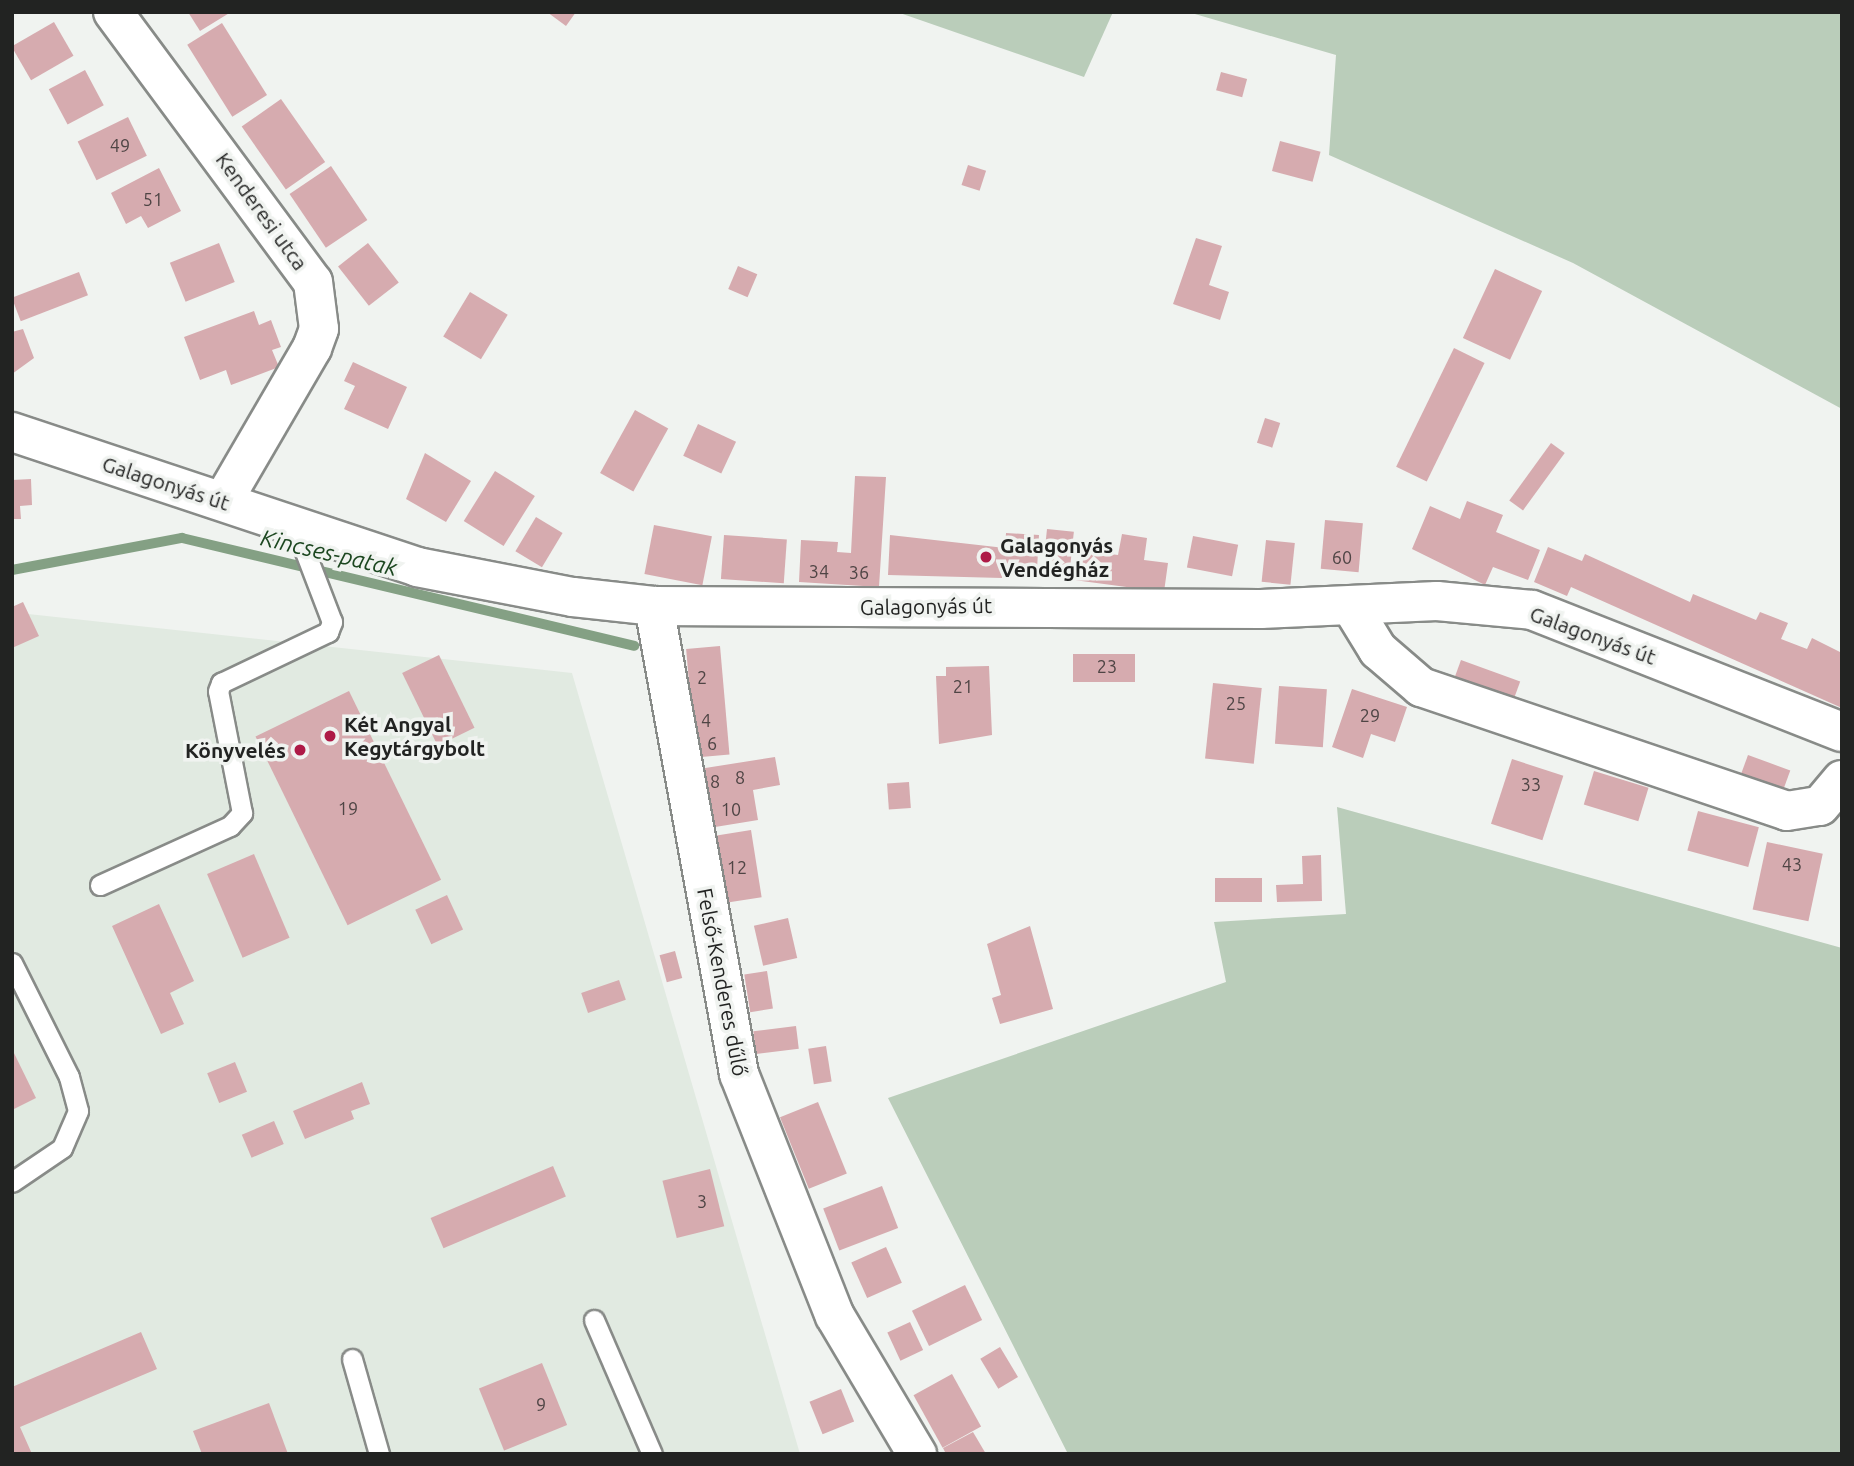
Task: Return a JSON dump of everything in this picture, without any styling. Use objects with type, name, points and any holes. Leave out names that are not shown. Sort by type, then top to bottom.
[{"type":"street","name":"Kenderesi utca","points":[[113,12],[313,282],[318,329],[312,348],[223,501]]},
{"type":"street","name":"Galagonyás út","points":[[12,432],[223,501],[301,542],[417,567],[654,606],[1351,606],[1437,601],[1532,610],[1842,732]]},
{"type":"street","name":"Felső-Kenderes dűlő","points":[[654,606],[738,1074],[835,1316],[916,1452]]},
{"type":"street","points":[[1351,606],[1378,650],[1421,687],[1787,811],[1820,806],[1842,780]]},
{"type":"lane","points":[[100,886],[230,826],[242,813],[218,691],[221,684],[328,632],[332,622],[301,542]]},
{"type":"lane","points":[[12,963],[69,1077],[78,1111],[62,1148],[12,1182]]},
{"type":"lane","points":[[594,1320],[652,1454]]},
{"type":"lane","points":[[352,1359],[379,1454]]},
{"type":"shaded area","points":[[19,613],[572,673],[800,1454],[12,1454],[12,617]]},
{"type":"green space","points":[[897,12],[1113,12],[1084,77]]},
{"type":"green space","points":[[1188,12],[1842,12],[1842,409],[1573,263],[1329,155],[1336,55]]},
{"type":"green space","points":[[1337,807],[1842,948],[1842,1454],[1068,1454],[888,1098],[1226,982],[1214,922],[1346,914]]},
{"type":"building","points":[[188,12],[231,12],[200,31]]},
{"type":"building","points":[[547,12],[576,12],[566,26]]},
{"type":"building","points":[[54,22],[74,56],[31,80],[12,46]]},
{"type":"building","points":[[222,23],[267,95],[232,117],[187,45]]},
{"type":"building","points":[[85,70],[104,105],[68,125],[49,89]]},
{"type":"building","points":[[1221,72],[1247,79],[1242,97],[1216,90]]},
{"type":"building","points":[[281,99],[325,162],[286,190],[242,127]]},
{"type":"building","points":[[128,117],[147,156],[97,180],[78,142]]},
{"type":"building","points":[[1280,141],[1321,152],[1313,182],[1272,171]]},
{"type":"building","points":[[968,165],[986,171],[980,191],[962,185]]},
{"type":"building","points":[[331,166],[367,220],[326,248],[290,194]]},
{"type":"building","points":[[159,168],[181,211],[148,228],[141,216],[126,224],[111,193]]},
{"type":"building","points":[[1196,238],[1222,246],[1209,285],[1229,292],[1220,320],[1173,304]]},
{"type":"building","points":[[219,243],[235,282],[186,302],[170,263]]},
{"type":"building","points":[[368,243],[399,282],[369,306],[338,266]]},
{"type":"building","points":[[738,266],[757,274],[748,297],[728,289]]},
{"type":"building","points":[[1495,269],[1542,291],[1510,360],[1463,338]]},
{"type":"building","points":[[79,272],[88,295],[21,321],[12,298]]},
{"type":"building","points":[[470,292],[508,315],[481,359],[443,337]]},
{"type":"building","points":[[254,311],[259,325],[271,320],[281,347],[272,350],[279,367],[231,385],[226,370],[200,380],[184,337]]},
{"type":"building","points":[[23,329],[34,358],[12,374],[12,332]]},
{"type":"building","points":[[1454,348],[1485,363],[1427,482],[1396,467]]},
{"type":"building","points":[[353,362],[407,387],[388,429],[344,409],[355,386],[344,381]]},
{"type":"building","points":[[635,410],[668,428],[633,491],[600,473]]},
{"type":"building","points":[[1265,418],[1280,423],[1272,448],[1257,443]]},
{"type":"building","points":[[698,424],[736,442],[721,473],[683,456]]},
{"type":"building","points":[[1551,443],[1565,453],[1523,510],[1509,500]]},
{"type":"building","points":[[425,453],[471,481],[446,522],[406,499]]},
{"type":"building","points":[[495,471],[535,496],[504,546],[464,521]]},
{"type":"building","points":[[855,476],[886,477],[879,587],[799,582],[801,540],[838,542],[837,552],[851,553]]},
{"type":"building","points":[[31,479],[32,505],[20,506],[21,519],[12,519],[12,480]]},
{"type":"building","points":[[1467,501],[1503,515],[1496,532],[1540,550],[1528,580],[1493,567],[1485,585],[1412,549],[1430,506],[1460,519]]},
{"type":"building","points":[[536,517],[563,533],[542,567],[515,551]]},
{"type":"building","points":[[1325,520],[1363,523],[1359,572],[1321,569]]},
{"type":"building","points":[[654,525],[712,536],[702,585],[644,574]]},
{"type":"building","points":[[1047,529],[1074,532],[1069,580],[1042,577]]},
{"type":"building","points":[[1006,533],[1039,535],[1037,569],[1004,566],[1002,578],[888,575],[890,535],[1005,548]]},
{"type":"building","points":[[1122,534],[1147,538],[1144,560],[1168,563],[1164,592],[1074,580],[1079,550],[1118,555]]},
{"type":"building","points":[[724,535],[787,539],[784,583],[721,579]]},
{"type":"building","points":[[1193,536],[1238,545],[1232,576],[1187,567]]},
{"type":"building","points":[[1266,540],[1295,543],[1290,585],[1262,582]]},
{"type":"building","points":[[1548,547],[1582,561],[1585,554],[1690,602],[1693,594],[1756,620],[1760,612],[1788,623],[1781,639],[1807,649],[1812,638],[1842,653],[1842,708],[1571,587],[1567,596],[1534,582]]},
{"type":"building","points":[[23,602],[39,636],[12,648],[12,607]]},
{"type":"building","points":[[720,646],[729,755],[696,758],[686,649]]},
{"type":"building","points":[[1073,654],[1135,654],[1135,682],[1073,682]]},
{"type":"building","points":[[439,655],[475,728],[438,746],[402,673]]},
{"type":"building","points":[[1461,660],[1520,682],[1509,712],[1450,690]]},
{"type":"building","points":[[989,666],[992,735],[939,744],[936,676],[946,676],[946,667]]},
{"type":"building","points":[[1213,683],[1262,688],[1254,764],[1205,759]]},
{"type":"building","points":[[1279,686],[1327,689],[1323,747],[1275,744]]},
{"type":"building","points":[[1352,689],[1407,707],[1395,742],[1371,734],[1363,758],[1332,747]]},
{"type":"building","points":[[349,691],[441,880],[348,925],[256,737]]},
{"type":"building","points":[[1748,755],[1790,770],[1779,800],[1737,785]]},
{"type":"building","points":[[775,757],[780,785],[753,790],[758,820],[709,828],[699,769]]},
{"type":"building","points":[[1512,759],[1563,776],[1542,840],[1491,824]]},
{"type":"building","points":[[1594,771],[1649,788],[1638,821],[1584,804]]},
{"type":"building","points":[[909,782],[911,808],[889,809],[887,784]]},
{"type":"building","points":[[1698,811],[1759,827],[1748,867],[1687,851]]},
{"type":"building","points":[[751,830],[762,897],[721,904],[711,836]]},
{"type":"building","points":[[1767,842],[1823,854],[1808,921],[1753,909]]},
{"type":"building","points":[[254,854],[290,938],[243,958],[207,874]]},
{"type":"building","points":[[1321,855],[1322,901],[1277,902],[1276,885],[1303,884],[1302,856]]},
{"type":"building","points":[[1215,878],[1262,878],[1262,902],[1215,902]]},
{"type":"building","points":[[447,895],[463,929],[431,944],[415,910]]},
{"type":"building","points":[[159,904],[194,981],[170,993],[184,1024],[161,1034],[112,926]]},
{"type":"building","points":[[788,918],[797,958],[763,966],[754,926]]},
{"type":"building","points":[[1030,926],[1053,1009],[1000,1024],[992,998],[1001,995],[987,944]]},
{"type":"building","points":[[675,951],[682,978],[667,982],[660,955]]},
{"type":"building","points":[[767,971],[773,1009],[750,1012],[744,975]]},
{"type":"building","points":[[619,980],[626,1000],[588,1013],[581,993]]},
{"type":"building","points":[[796,1026],[799,1049],[756,1054],[753,1031]]},
{"type":"building","points":[[826,1046],[832,1082],[814,1084],[808,1049]]},
{"type":"building","points":[[12,1049],[36,1098],[12,1110]]},
{"type":"building","points":[[235,1062],[247,1092],[219,1103],[207,1073]]},
{"type":"building","points":[[362,1082],[370,1104],[351,1111],[354,1119],[305,1139],[293,1111]]},
{"type":"building","points":[[818,1102],[847,1173],[809,1189],[780,1117]]},
{"type":"building","points":[[274,1121],[284,1144],[252,1158],[242,1135]]},
{"type":"building","points":[[553,1166],[566,1196],[443,1248],[431,1218]]},
{"type":"building","points":[[710,1169],[724,1226],[677,1238],[662,1181]]},
{"type":"building","points":[[882,1186],[898,1228],[839,1251],[823,1209]]},
{"type":"building","points":[[886,1247],[902,1283],[867,1298],[851,1262]]},
{"type":"building","points":[[965,1285],[982,1320],[929,1346],[912,1311]]},
{"type":"building","points":[[910,1322],[923,1350],[900,1361],[887,1333]]},
{"type":"building","points":[[141,1332],[157,1369],[20,1427],[32,1454],[12,1454],[12,1387]]},
{"type":"building","points":[[1000,1347],[1018,1377],[998,1389],[980,1359]]},
{"type":"building","points":[[542,1363],[567,1425],[504,1451],[479,1388]]},
{"type":"building","points":[[952,1374],[981,1426],[943,1448],[914,1395]]},
{"type":"building","points":[[841,1389],[854,1421],[823,1434],[809,1402]]},
{"type":"building","points":[[269,1403],[288,1454],[202,1454],[193,1431]]},
{"type":"building","points":[[973,1432],[986,1454],[946,1454],[943,1448]]},
{"type":"waterway","name":"Kincses-patak","points":[[12,570],[182,538],[634,646]]},
{"type":"place","name":"Galagonyás Vendégház","points":[[986,557]]},
{"type":"place","name":"Két Angyal Kegytárgybolt","points":[[330,736]]},
{"type":"place","name":"Könyvelés","points":[[300,750]]}]
